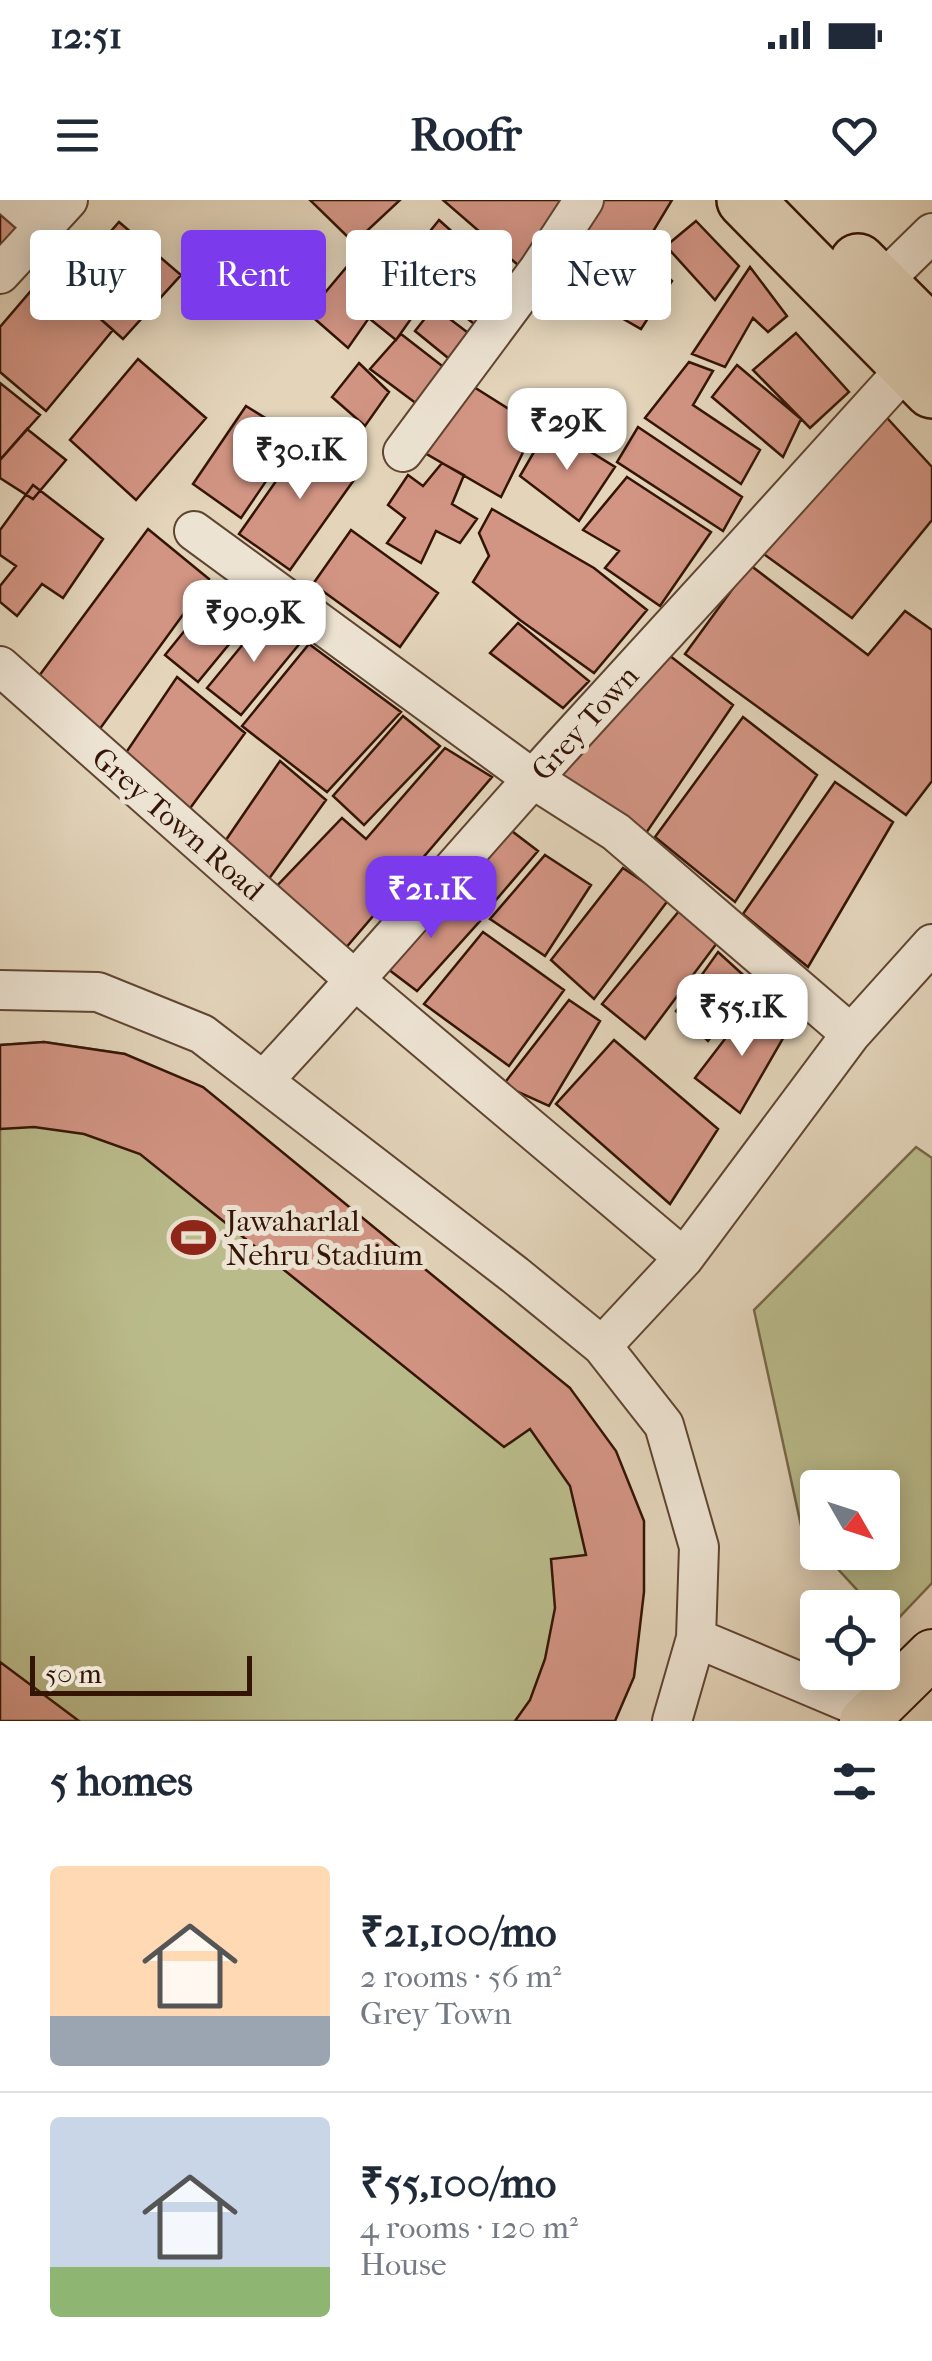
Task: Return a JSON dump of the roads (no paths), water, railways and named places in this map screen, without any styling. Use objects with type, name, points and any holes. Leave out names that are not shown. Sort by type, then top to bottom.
[{"type":"highway","points":[[744,200],[924,364]]},
{"type":"highway","points":[[796,200],[880,284],[924,364]]},
{"type":"main road","points":[[869,1717],[932,1654]]},
{"type":"street","points":[[0,274],[57,214],[14,200]]},
{"type":"street","points":[[403,452],[528,284],[584,200]]},
{"type":"street","points":[[880,284],[932,233]]},
{"type":"street","name":"Grey Town","points":[[264,1081],[534,779],[924,364]]},
{"type":"street","points":[[194,531],[534,779],[616,832],[851,1034]]},
{"type":"street","name":"Grey Town Road","points":[[0,666],[356,981],[684,1258]]},
{"type":"street","points":[[602,1346],[684,1258],[851,1034],[932,944]]},
{"type":"street","points":[[0,990],[98,992],[202,1034],[516,1275],[602,1346],[664,1425],[699,1548],[696,1638],[672,1721]]},
{"type":"street","points":[[696,1638],[869,1717]]},
{"type":"place","name":"Jawaharlal Nehru Stadium","points":[[193,1238]]}]
